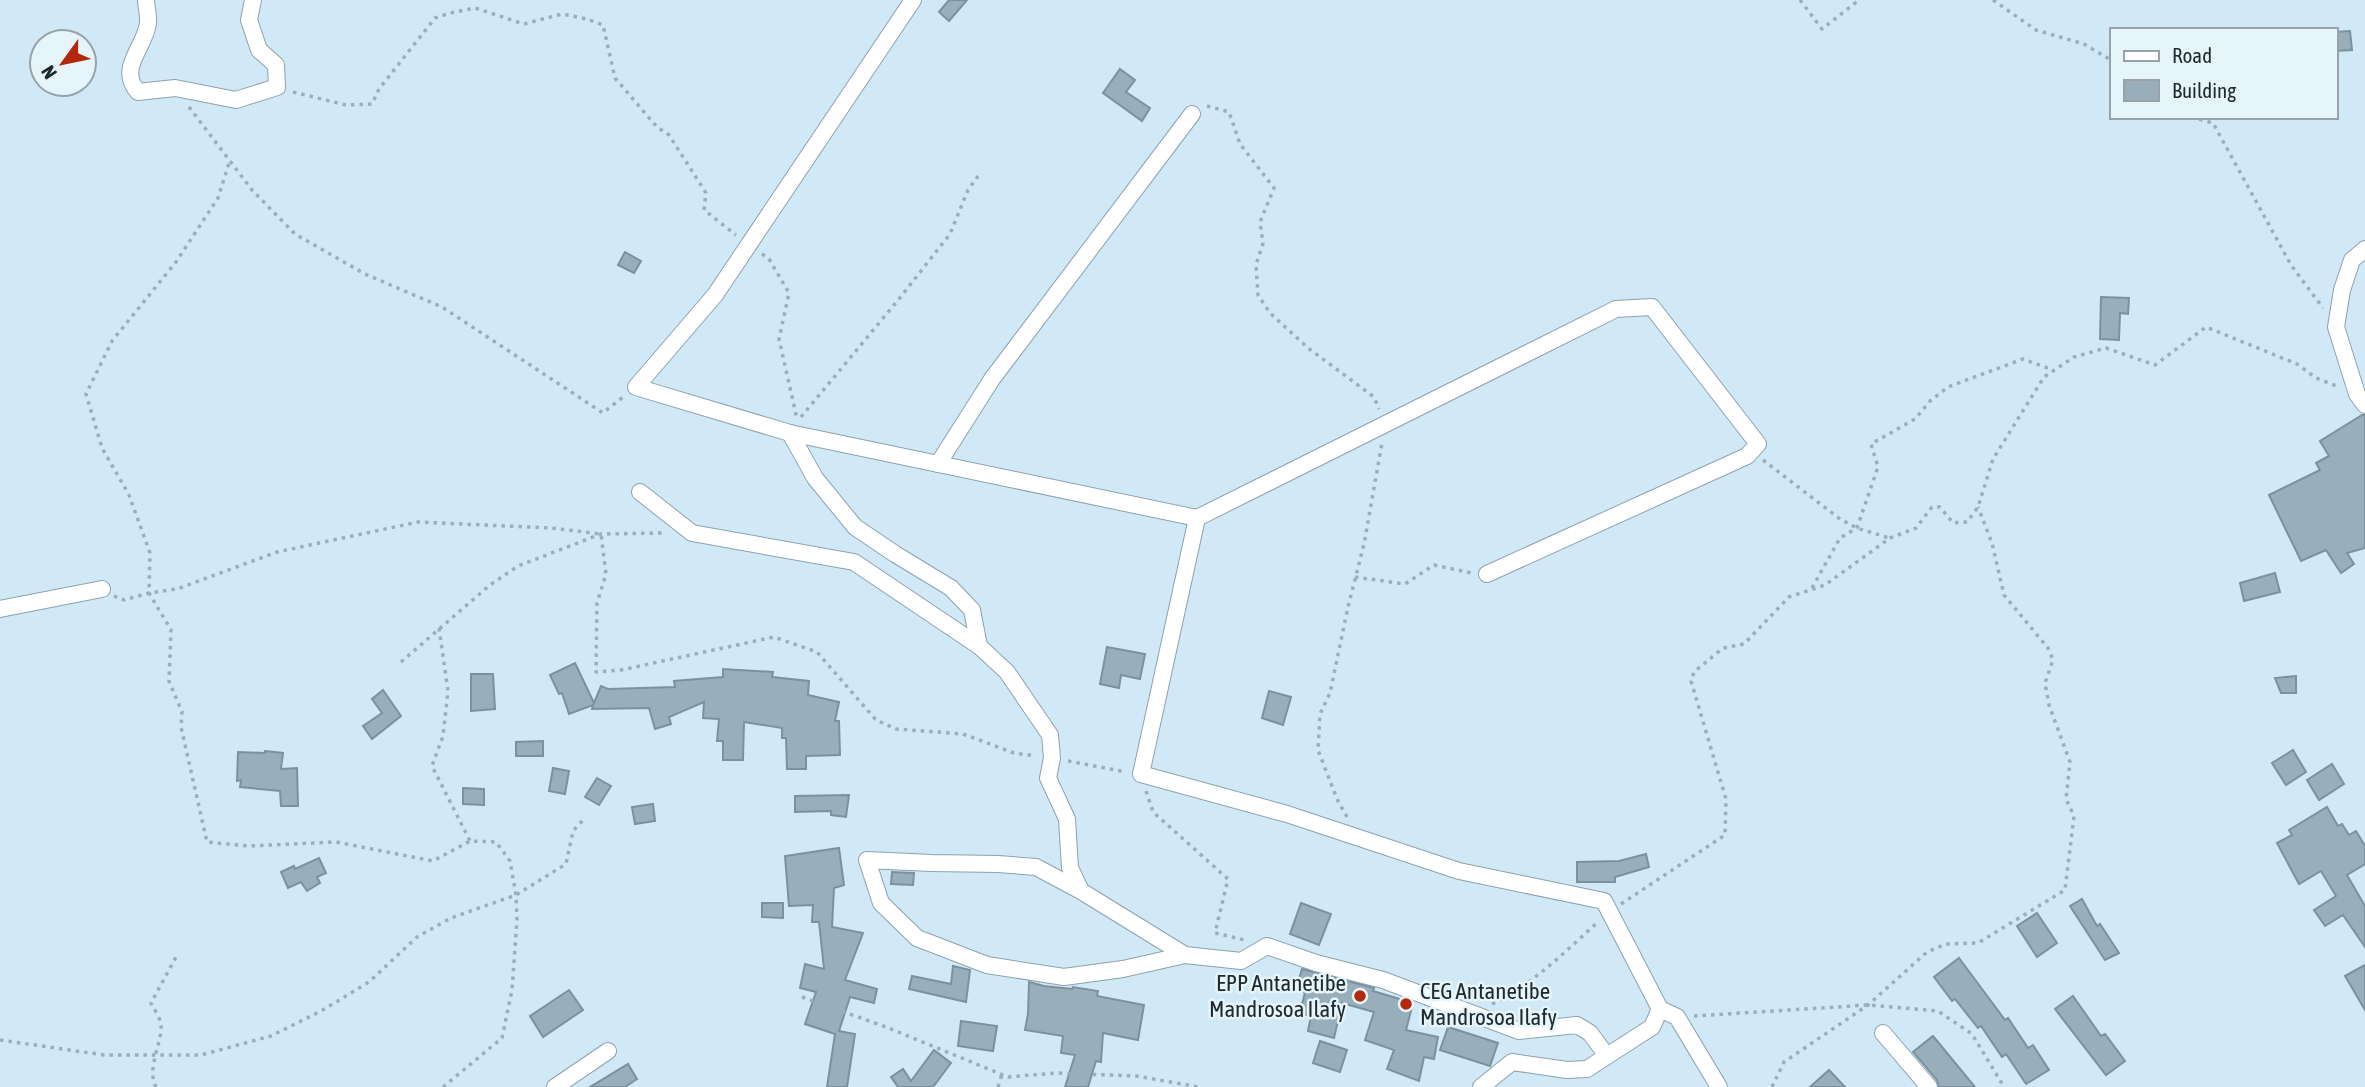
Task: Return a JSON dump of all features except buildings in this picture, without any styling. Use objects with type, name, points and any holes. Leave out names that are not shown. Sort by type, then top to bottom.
[{"type":"street","points":[[146,0],[148,23],[129,69],[132,85],[138,92],[174,88],[236,100],[277,87],[276,65],[259,50],[249,20],[253,0]]},
{"type":"street","points":[[913,0],[715,295],[636,387],[790,433],[1197,518],[1616,309],[1652,307],[1758,444],[1747,456],[1487,574]]},
{"type":"street","points":[[938,464],[992,379],[1192,114]]},
{"type":"street","points":[[2361,400],[2336,327],[2342,290],[2352,260],[2365,249]]},
{"type":"street","points":[[790,433],[815,478],[855,527],[951,588],[972,610],[979,646]]},
{"type":"street","points":[[640,492],[692,533],[854,562],[979,646],[1007,672],[1050,735],[1052,758],[1048,778],[1068,819],[1070,868],[1081,891]]},
{"type":"street","points":[[1197,518],[1141,775],[1287,814],[1459,871],[1604,901],[1661,1009],[1677,1017],[1719,1087]]},
{"type":"street","points":[[0,609],[102,589]]},
{"type":"street","points":[[1185,956],[1081,891],[1036,867],[867,860],[881,903],[917,938],[987,965],[1065,977],[1123,969],[1185,956],[1241,961],[1267,946],[1316,963],[1383,980],[1518,1031],[1577,1025],[1590,1033],[1607,1056]]},
{"type":"street","points":[[1481,1087],[1512,1062],[1567,1070],[1587,1069],[1652,1027],[1661,1009]]},
{"type":"street","points":[[1884,1033],[1929,1087]]},
{"type":"street","points":[[555,1087],[608,1051]]},
{"type":"path","points":[[1800,0],[1822,29],[1859,0]]},
{"type":"path","points":[[1993,0],[2036,30],[2084,44],[2110,59]]},
{"type":"path","points":[[277,87],[310,98],[346,105],[372,104],[379,89],[435,18],[475,8],[524,24],[562,14],[603,25],[615,78],[657,127],[669,135],[706,193],[704,210],[769,259],[789,293],[779,339],[797,422],[950,234],[968,190],[978,176]]},
{"type":"path","points":[[174,88],[252,190],[295,234],[365,274],[442,307],[603,413],[636,387]]},
{"type":"path","points":[[2200,119],[2213,122],[2291,265],[2336,327]]},
{"type":"path","points":[[230,160],[218,198],[176,262],[112,341],[86,394],[102,448],[129,495],[150,553],[149,593],[171,630],[169,681],[182,712],[181,727],[207,842],[248,846],[336,842],[433,861],[470,841],[496,842],[510,861],[517,920],[512,990],[502,1038],[443,1087]]},
{"type":"path","points":[[1472,1013],[1508,996],[1560,957],[1611,910],[1726,835],[1726,799],[1691,681],[1694,672],[1723,648],[1745,644],[1789,597],[1825,585],[1890,538],[1916,528],[1932,507],[1940,507],[1953,523],[1967,522],[1978,507],[1993,460],[2043,377],[2053,370],[2074,356],[2106,348],[2155,365],[2206,327],[2297,364],[2316,378],[2361,400]]},
{"type":"path","points":[[1811,589],[1840,538],[1857,528],[1878,467],[1871,444],[1915,418],[1930,401],[1948,387],[2023,359],[2053,370]]},
{"type":"path","points":[[1747,456],[1762,459],[1840,519],[1857,528],[1890,538]]},
{"type":"path","points":[[1772,1087],[1784,1062],[1868,1005],[1927,952],[1946,944],[1978,943],[2065,890],[2074,816],[2066,799],[2070,762],[2049,705],[2045,682],[2053,660],[2048,648],[2004,595],[1992,543],[1978,507]]},
{"type":"path","points":[[102,589],[124,600],[177,589],[277,552],[418,522],[551,528],[601,534],[692,533]]},
{"type":"path","points":[[401,662],[489,585],[518,566],[601,534]]},
{"type":"path","points":[[601,534],[606,574],[597,603],[596,672],[621,670],[774,637],[817,652],[876,720],[896,729],[963,734],[1014,753],[1141,775],[1153,812],[1228,879],[1215,933],[1267,946]]},
{"type":"path","points":[[1355,577],[1405,584],[1433,565],[1479,575],[1487,574]]},
{"type":"path","points":[[439,628],[448,691],[443,736],[432,766],[470,841]]},
{"type":"path","points":[[0,1040],[104,1055],[201,1055],[271,1036],[321,1011],[369,982],[417,937],[451,918],[516,895],[566,864],[573,831],[585,818]]},
{"type":"path","points":[[156,1087],[153,1082],[155,1055],[161,1025],[151,1003],[176,957]]},
{"type":"path","points":[[802,997],[886,1027],[1008,1077],[1056,1073],[1136,1076],[1199,1087]]},
{"type":"path","points":[[1677,1017],[1868,1005],[1938,1011],[1972,1034],[2004,1087]]},
{"type":"path","points":[[998,1087],[1002,1074]]},
{"type":"place","name":"EPP Antanetibe Mandrosoa Ilafy","points":[[1360,996]]},
{"type":"place","name":"CEG Antanetibe Mandrosoa Ilafy","points":[[1406,1004]]}]
